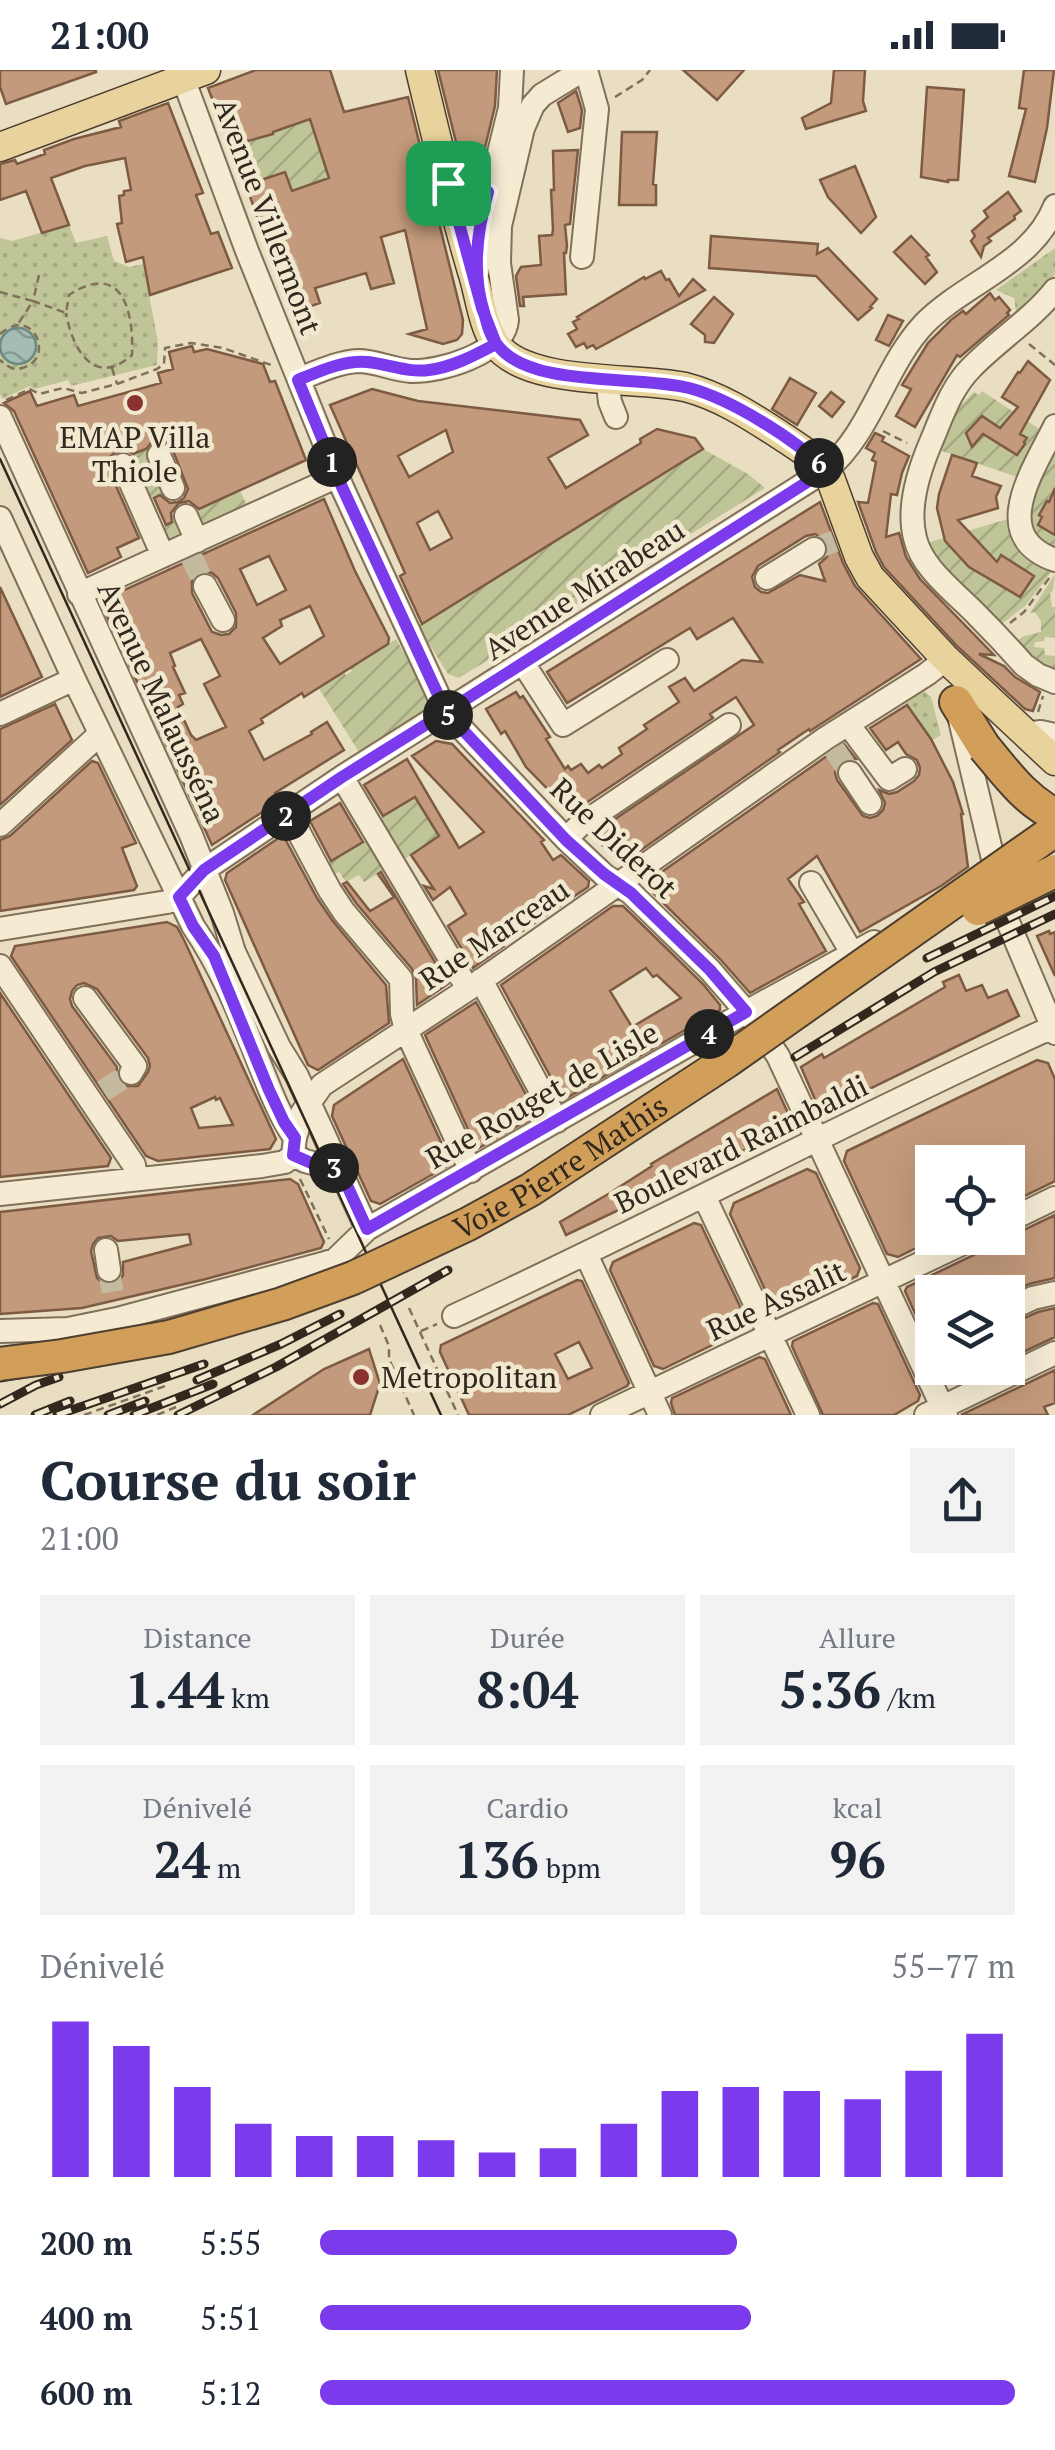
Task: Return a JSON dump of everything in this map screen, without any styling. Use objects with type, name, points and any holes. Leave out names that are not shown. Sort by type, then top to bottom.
[{"type":"highway","points":[[958,692],[984,746],[1035,804],[1055,814]]},
{"type":"highway","name":"Voie Pierre Mathis","points":[[0,1364],[169,1337],[282,1304],[354,1278],[468,1224],[530,1190],[727,1062],[1055,830]]},
{"type":"highway","name":"Voie Pierre Mathis","points":[[0,1384],[169,1356],[290,1321],[357,1298],[477,1240],[539,1206],[738,1078],[1055,852]]},
{"type":"highway","points":[[978,909],[1055,871]]},
{"type":"main road","points":[[420,70],[476,285],[496,344],[514,360],[536,371],[661,382],[712,395],[809,455],[826,470],[834,542],[870,577],[958,692],[1024,734],[1055,762]]},
{"type":"main road","points":[[0,147],[190,73]]},
{"type":"street","points":[[476,285],[481,226],[510,108],[512,70]]},
{"type":"street","points":[[298,380],[346,362],[429,370],[448,366],[496,344],[507,320],[499,262],[500,226],[523,128],[542,94],[583,70],[597,109],[582,257]]},
{"type":"street","name":"Avenue Villermont","points":[[190,73],[269,280],[298,380],[446,712]]},
{"type":"street","points":[[448,183],[469,194],[488,192]]},
{"type":"street","name":"Avenue Mirabeau","points":[[179,897],[204,870],[342,777],[826,470],[864,422],[914,335],[970,287],[1022,252],[1053,217]]},
{"type":"street","points":[[1055,290],[960,382],[927,452],[912,510],[915,540],[932,569],[1024,665],[1055,682]]},
{"type":"street","points":[[607,378],[616,418]]},
{"type":"street","name":"Avenue Malausséna","points":[[0,418],[191,835],[234,952],[278,1047],[298,1076],[367,1229]]},
{"type":"street","points":[[1054,566],[1027,544],[1021,530],[1020,501],[1055,426]]},
{"type":"street","points":[[159,455],[174,488]]},
{"type":"street","points":[[122,465],[163,556]]},
{"type":"street","points":[[79,594],[163,556],[191,548],[338,476]]},
{"type":"street","points":[[186,516],[191,548]]},
{"type":"street","points":[[0,518],[9,563],[74,680],[193,926],[214,956],[284,1122],[291,1151],[316,1165],[340,1170]]},
{"type":"street","points":[[767,578],[834,542]]},
{"type":"street","points":[[205,586],[223,620]]},
{"type":"street","points":[[523,663],[562,725],[667,660]]},
{"type":"street","points":[[0,714],[74,680]]},
{"type":"street","points":[[958,692],[1008,922],[1054,1029]]},
{"type":"street","name":"Rue Marceau","points":[[291,1151],[302,1113],[325,1082],[830,744],[848,724],[958,692]]},
{"type":"street","name":"Rue Diderot","points":[[446,712],[566,840],[631,893],[710,970],[746,1012],[778,1056],[884,1282],[915,1329]]},
{"type":"street","points":[[848,724],[888,779],[905,769]]},
{"type":"street","points":[[566,840],[579,826],[729,725]]},
{"type":"street","points":[[0,825],[100,734]]},
{"type":"street","points":[[1024,734],[1055,735]]},
{"type":"street","points":[[850,773],[870,803]]},
{"type":"street","points":[[342,777],[557,1120]]},
{"type":"street","points":[[289,814],[344,912],[400,979],[406,1030],[471,1171]]},
{"type":"street","points":[[998,879],[1042,835],[1055,814]]},
{"type":"street","points":[[998,879],[1055,840]]},
{"type":"street","name":"Rue Rouget de Lisle","points":[[335,1260],[367,1229],[852,953],[998,879]]},
{"type":"street","points":[[811,883],[852,953]]},
{"type":"street","points":[[0,929],[179,897]]},
{"type":"street","points":[[0,966],[96,1095],[134,1166],[136,1179]]},
{"type":"street","points":[[84,998],[135,1066],[130,1073]]},
{"type":"street","name":"Boulevard Raimbaldi","points":[[454,1316],[1054,1029]]},
{"type":"street","points":[[0,1194],[262,1166],[291,1151]]},
{"type":"street","points":[[704,1196],[808,1415]]},
{"type":"street","points":[[1025,1213],[1055,1198]]},
{"type":"street","points":[[586,1254],[660,1415]]},
{"type":"street","name":"Rue Assalit","points":[[602,1415],[939,1255]]},
{"type":"street","points":[[0,1332],[68,1329],[115,1310],[335,1260]]},
{"type":"street","points":[[1025,1302],[1055,1292]]},
{"type":"street","points":[[938,1412],[1055,1354]]},
{"type":"street","name":"Rue Diderot","points":[[932,1385],[938,1412]]},
{"type":"path","points":[[597,109],[642,80],[650,70]]},
{"type":"path","points":[[17,325],[33,301],[39,275]]},
{"type":"path","points":[[98,282],[118,289],[128,314],[132,355],[112,366],[94,366],[81,357],[66,313],[69,295],[84,286],[98,282]]},
{"type":"path","points":[[0,292],[66,313]]},
{"type":"path","points":[[0,334],[10,326],[24,326],[39,341],[38,356],[21,369],[0,360]]},
{"type":"path","points":[[1014,331],[1055,365]]},
{"type":"path","points":[[0,402],[30,389],[39,394],[63,388],[82,393],[117,384],[164,364],[165,348],[191,343],[223,348],[271,365],[290,357]]},
{"type":"path","points":[[112,366],[117,384]]},
{"type":"path","points":[[864,422],[927,452]]},
{"type":"path","points":[[1006,626],[1024,612],[1054,566]]},
{"type":"path","points":[[291,1151],[290,1175],[299,1178],[330,1240],[329,1250],[335,1260]]},
{"type":"path","points":[[409,1308],[458,1415]]},
{"type":"path","points":[[380,1325],[389,1346],[389,1359],[414,1415]]},
{"type":"path","points":[[84,1415],[168,1385]]},
{"type":"path","points":[[157,1415],[176,1407]]},
{"type":"green space","points":[[307,110],[329,178],[292,191],[285,172],[246,185],[230,146],[297,123]]},
{"type":"green space","points":[[69,225],[76,243],[107,236],[114,261],[129,267],[143,264],[158,342],[157,365],[71,386],[68,380],[35,389],[30,386],[2,399],[0,238],[12,241]]},
{"type":"green space","points":[[1055,248],[1055,274],[1040,296],[1017,318],[1014,298],[996,290]]},
{"type":"green space","points":[[982,391],[1041,430],[1017,477],[936,449],[956,410],[974,392],[979,395]],"holes":[[[982,416],[1000,428],[1004,424],[1026,438],[1016,454],[983,434],[966,433]]]},
{"type":"green space","points":[[1055,444],[1055,506],[1046,502],[1038,525],[1055,535],[1055,551],[1031,536],[1027,509]]},
{"type":"green space","points":[[148,448],[169,493],[153,500],[150,495],[141,499],[113,463]]},
{"type":"green space","points":[[703,449],[765,488],[459,678],[448,674],[418,626]]},
{"type":"green space","points":[[240,491],[248,507],[160,549],[152,531]]},
{"type":"green space","points":[[1008,519],[1012,538],[1021,552],[1052,571],[1025,606],[999,626],[923,544]]},
{"type":"green space","points":[[1055,574],[1050,593],[1055,607],[1055,638],[1045,637],[1044,641],[1035,642],[1034,647],[1044,648],[1045,655],[1055,656],[1055,672],[1034,662],[1015,642],[1041,632],[1041,621],[1035,612],[1030,613]]},
{"type":"green space","points":[[396,639],[430,698],[427,711],[359,752],[318,687],[343,672],[346,675],[352,671],[350,668]]},
{"type":"green space","points":[[923,691],[931,697],[941,735],[931,741],[906,703]]},
{"type":"green space","points":[[415,797],[439,836],[397,864],[373,822]]},
{"type":"green space","points":[[373,836],[390,867],[364,882],[359,875],[346,882],[339,872],[329,877],[323,865]]},
{"type":"water","points":[[18,328],[30,334],[36,346],[30,358],[18,364],[6,358],[0,346],[6,334]]},
{"type":"building","points":[[0,70],[96,70],[96,72],[6,104]]},
{"type":"building","points":[[256,70],[330,70],[344,112],[408,97],[463,320],[462,334],[457,340],[443,344],[409,334],[427,329],[405,230],[381,237],[394,283],[371,289],[366,273],[315,288],[320,303],[291,313],[246,185],[285,172],[292,191],[329,178],[310,119],[230,146],[208,88]]},
{"type":"building","points":[[438,70],[497,70],[495,106],[479,172],[474,175],[462,166]]},
{"type":"building","points":[[683,70],[744,70],[717,100]]},
{"type":"building","points":[[834,70],[865,70],[866,111],[806,129],[802,118],[831,103]]},
{"type":"building","points":[[1024,70],[1054,70],[1035,182],[1009,176],[1026,109],[1019,108]]},
{"type":"building","points":[[927,87],[964,90],[958,180],[921,177]]},
{"type":"building","points":[[576,91],[582,110],[580,128],[568,132],[558,103]]},
{"type":"building","points":[[168,103],[203,193],[196,195],[211,234],[218,232],[232,268],[150,295],[143,257],[126,262],[117,224],[122,223],[119,196],[131,190],[125,158],[51,178],[69,225],[42,233],[26,191],[0,200],[0,164],[15,160],[17,164],[74,139],[121,127],[119,121]]},
{"type":"building","points":[[622,132],[657,132],[653,184],[656,205],[619,205]]},
{"type":"building","points":[[578,150],[570,224],[565,225],[566,294],[523,297],[524,306],[520,306],[516,276],[521,267],[541,265],[539,236],[552,235],[553,151]]},
{"type":"building","points":[[855,166],[876,217],[861,233],[828,197],[820,180]]},
{"type":"building","points":[[1008,192],[1021,211],[988,238],[991,241],[984,246],[981,257],[971,241],[975,236],[972,231],[988,217],[984,211]]},
{"type":"building","points":[[711,236],[818,244],[817,254],[828,248],[877,299],[858,320],[816,276],[709,268]]},
{"type":"building","points":[[911,236],[929,255],[926,257],[937,272],[925,284],[894,252]]},
{"type":"building","points":[[661,271],[679,296],[693,279],[705,290],[596,349],[593,345],[587,348],[584,343],[576,347],[568,334],[577,329],[573,322],[577,317]]},
{"type":"building","points":[[990,293],[995,300],[999,297],[1010,310],[1009,315],[960,357],[957,355],[915,427],[896,416],[911,389],[902,385],[928,343],[951,320],[963,311],[966,314]]},
{"type":"building","points":[[714,297],[733,314],[714,343],[705,342],[705,335],[691,324]]},
{"type":"building","points":[[888,315],[903,321],[889,346],[876,340]]},
{"type":"building","points":[[192,346],[194,352],[207,349],[263,364],[270,382],[275,381],[306,460],[199,509],[189,501],[179,503],[171,513],[172,522],[166,525],[154,498],[160,495],[170,503],[178,502],[188,489],[172,448],[160,440],[133,454],[126,450],[116,452],[110,457],[109,470],[139,538],[117,548],[121,557],[88,573],[14,411],[4,403],[30,391],[37,406],[74,395],[78,406],[161,383],[158,373],[173,369],[169,352]]},
{"type":"building","points":[[1028,361],[1050,380],[1020,434],[1027,438],[1025,444],[1017,455],[983,434],[972,447],[966,433],[982,416],[1000,428],[1018,407],[1002,397]]},
{"type":"building","points":[[790,378],[816,393],[797,425],[772,409]]},
{"type":"building","points":[[372,389],[418,401],[580,420],[588,435],[548,458],[566,488],[641,443],[640,439],[657,429],[695,438],[703,449],[422,624],[400,576],[405,573],[330,405]],"holes":[[[446,430],[453,452],[409,477],[398,456]],[[438,511],[452,538],[430,550],[417,523]]]},
{"type":"building","points":[[831,392],[844,402],[832,417],[819,406]]},
{"type":"building","points":[[875,433],[909,456],[897,495],[891,494],[886,537],[899,533],[906,557],[920,579],[994,655],[979,654],[1004,666],[1040,692],[1033,711],[1025,709],[958,647],[884,567],[858,502],[868,503],[876,462],[872,460],[875,453],[866,448]]},
{"type":"building","points":[[952,455],[977,463],[972,476],[1001,486],[996,497],[998,508],[958,520],[997,562],[1001,555],[1034,576],[1020,597],[969,567],[945,541],[937,508]]},
{"type":"building","points":[[1055,488],[1055,535],[1038,525],[1042,517],[1039,515]]},
{"type":"building","points":[[324,499],[389,638],[388,644],[304,697],[302,693],[249,731],[264,760],[327,722],[344,750],[275,793],[279,801],[212,845],[100,601]],"holes":[[[269,556],[286,590],[257,605],[240,569]],[[205,571],[218,578],[236,613],[236,627],[229,634],[212,632],[192,593],[192,579]],[[310,606],[324,636],[280,664],[263,638],[282,626],[280,620]],[[201,639],[220,676],[204,684],[226,727],[196,740],[191,735],[178,707],[183,704],[179,695],[185,693],[170,653]]]},
{"type":"building","points":[[820,502],[855,586],[921,659],[778,750],[627,860],[616,858],[596,839],[596,832],[754,725],[736,697],[710,714],[713,718],[571,813],[526,767],[505,731],[501,734],[486,709],[516,692],[520,698],[523,696],[565,769],[581,764],[588,773],[622,754],[619,748],[647,729],[644,725],[679,702],[669,687],[685,678],[694,691],[742,660],[762,662],[733,618],[697,639],[690,628],[567,703],[547,672]],"holes":[[[815,534],[826,540],[827,557],[819,564],[825,581],[800,575],[768,593],[755,587],[752,577],[758,566],[806,536]]]},
{"type":"building","points":[[0,587],[42,677],[0,697]]},
{"type":"building","points":[[55,704],[72,740],[0,805],[0,729]]},
{"type":"building","points":[[907,705],[931,739],[953,782],[963,814],[968,867],[860,932],[817,856],[788,879],[804,902],[799,904],[826,951],[750,993],[646,883],[844,744],[856,759],[843,760],[837,766],[837,780],[863,816],[877,816],[885,803],[879,790],[897,792],[919,775],[917,760],[906,754],[898,742],[886,750],[870,728]]},
{"type":"building","points":[[436,741],[452,744],[544,840],[541,842],[553,860],[561,855],[589,881],[588,887],[473,968],[448,926],[466,914],[450,887],[433,900],[424,886],[434,889],[411,855],[439,836],[415,797],[383,816],[364,785],[407,759],[459,848],[484,832],[412,756]]},
{"type":"building","points":[[92,761],[98,763],[136,843],[122,848],[137,886],[134,890],[0,911],[0,840],[10,836]]},
{"type":"building","points":[[340,803],[363,842],[331,861],[310,821]]},
{"type":"building","points":[[283,835],[332,920],[386,985],[389,1023],[318,1070],[308,1065],[225,880],[227,873]]},
{"type":"building","points":[[381,872],[448,984],[417,1005],[412,969],[343,884],[347,882],[370,911],[394,897],[378,874]]},
{"type":"building","points":[[613,906],[623,906],[703,984],[720,1010],[563,1100],[501,985]],"holes":[[[646,968],[653,977],[657,975],[681,998],[632,1027],[610,991]]]},
{"type":"building","points":[[167,922],[177,927],[276,1139],[270,1149],[158,1161],[146,1156],[11,956],[15,946]],"holes":[[[84,983],[97,989],[148,1058],[148,1072],[138,1086],[124,1086],[119,1081],[117,1067],[72,1006],[72,991]],[[220,1098],[233,1125],[199,1128],[191,1108]]]},
{"type":"building","points":[[1055,932],[1055,976],[1037,936]]},
{"type":"building","points":[[959,975],[966,991],[982,985],[988,998],[1007,990],[1019,1016],[828,1109],[817,1104],[801,1067],[822,1054],[824,1058]]},
{"type":"building","points":[[0,993],[111,1158],[108,1166],[0,1177]]},
{"type":"building","points":[[476,1002],[537,1115],[477,1149],[425,1035]]},
{"type":"building","points":[[403,1059],[451,1164],[380,1204],[371,1201],[332,1116],[334,1105]]},
{"type":"building","points":[[1037,1060],[1048,1063],[1055,1079],[1055,1181],[1025,1196],[1025,1145],[915,1145],[915,1248],[898,1257],[887,1254],[844,1161],[847,1151]]},
{"type":"building","points":[[777,1089],[792,1122],[789,1129],[566,1235],[560,1222]]},
{"type":"building","points":[[807,1169],[816,1173],[860,1268],[857,1276],[783,1311],[773,1307],[730,1214],[734,1203]]},
{"type":"building","points":[[290,1179],[298,1184],[324,1242],[321,1248],[82,1308],[0,1314],[0,1212]],"holes":[[[189,1234],[191,1244],[123,1262],[123,1275],[118,1282],[104,1284],[97,1278],[91,1251],[98,1238],[111,1236],[118,1241]]]},
{"type":"building","points":[[1055,1215],[1055,1278],[1025,1286],[1025,1275],[932,1275],[974,1255],[1025,1255],[1025,1229]]},
{"type":"building","points":[[694,1223],[701,1225],[747,1321],[743,1330],[663,1369],[654,1366],[610,1270],[613,1262]]},
{"type":"building","points":[[582,1281],[629,1383],[568,1415],[469,1415],[440,1352],[441,1345]],"holes":[[[579,1342],[592,1368],[568,1379],[555,1354]]]},
{"type":"building","points":[[915,1283],[915,1313],[905,1291]]},
{"type":"building","points":[[878,1304],[920,1395],[918,1401],[894,1415],[823,1415],[793,1341]]},
{"type":"building","points":[[1055,1308],[1055,1337],[1025,1351],[1025,1318]]},
{"type":"building","points":[[369,1349],[380,1384],[370,1415],[253,1415],[324,1369]]},
{"type":"building","points":[[759,1357],[765,1359],[791,1415],[675,1415],[672,1398]]},
{"type":"building","points":[[1055,1370],[1055,1403],[1044,1407],[1048,1415],[961,1415],[1025,1385]]},
{"type":"tunnel","points":[[278,276],[302,268]]},
{"type":"tunnel","points":[[814,549],[835,541]]},
{"type":"tunnel","points":[[191,556],[205,586]]},
{"type":"tunnel","points":[[834,749],[850,773]]},
{"type":"tunnel","points":[[103,1091],[131,1073]]},
{"type":"tunnel","points":[[109,1270],[114,1301]]},
{"type":"tram line","points":[[0,459],[441,1415]]},
{"type":"railway","points":[[927,958],[1055,896]]},
{"type":"railway","points":[[795,1057],[934,972],[1055,914]]},
{"type":"railway","points":[[178,1415],[276,1367],[448,1270]]},
{"type":"railway","points":[[197,1380],[340,1314]]},
{"type":"railway","points":[[0,1378],[159,1352]]},
{"type":"railway","points":[[57,1415],[204,1364]]},
{"type":"railway","points":[[0,1404],[59,1377]]},
{"type":"railway","points":[[134,1415],[213,1384]]},
{"type":"railway","points":[[35,1415],[70,1401]]},
{"type":"railway","points":[[108,1415],[145,1401]]},
{"type":"place","name":"EMAP Villa Thiole","points":[[135,403]]},
{"type":"place","name":"Metropolitan","points":[[361,1377]]},
{"type":"route","points":[[448,183],[469,194],[488,192],[476,285],[496,344],[514,360],[536,371],[661,382],[712,395],[756,419],[826,470],[446,712],[566,840],[631,893],[710,970],[746,1012],[367,1229],[340,1170],[293,1155],[295,1138],[269,1090],[214,956],[179,897],[204,870],[446,712],[342,487],[298,380],[346,362],[429,370],[448,366],[496,344],[489,330],[482,308],[448,183]]}]
